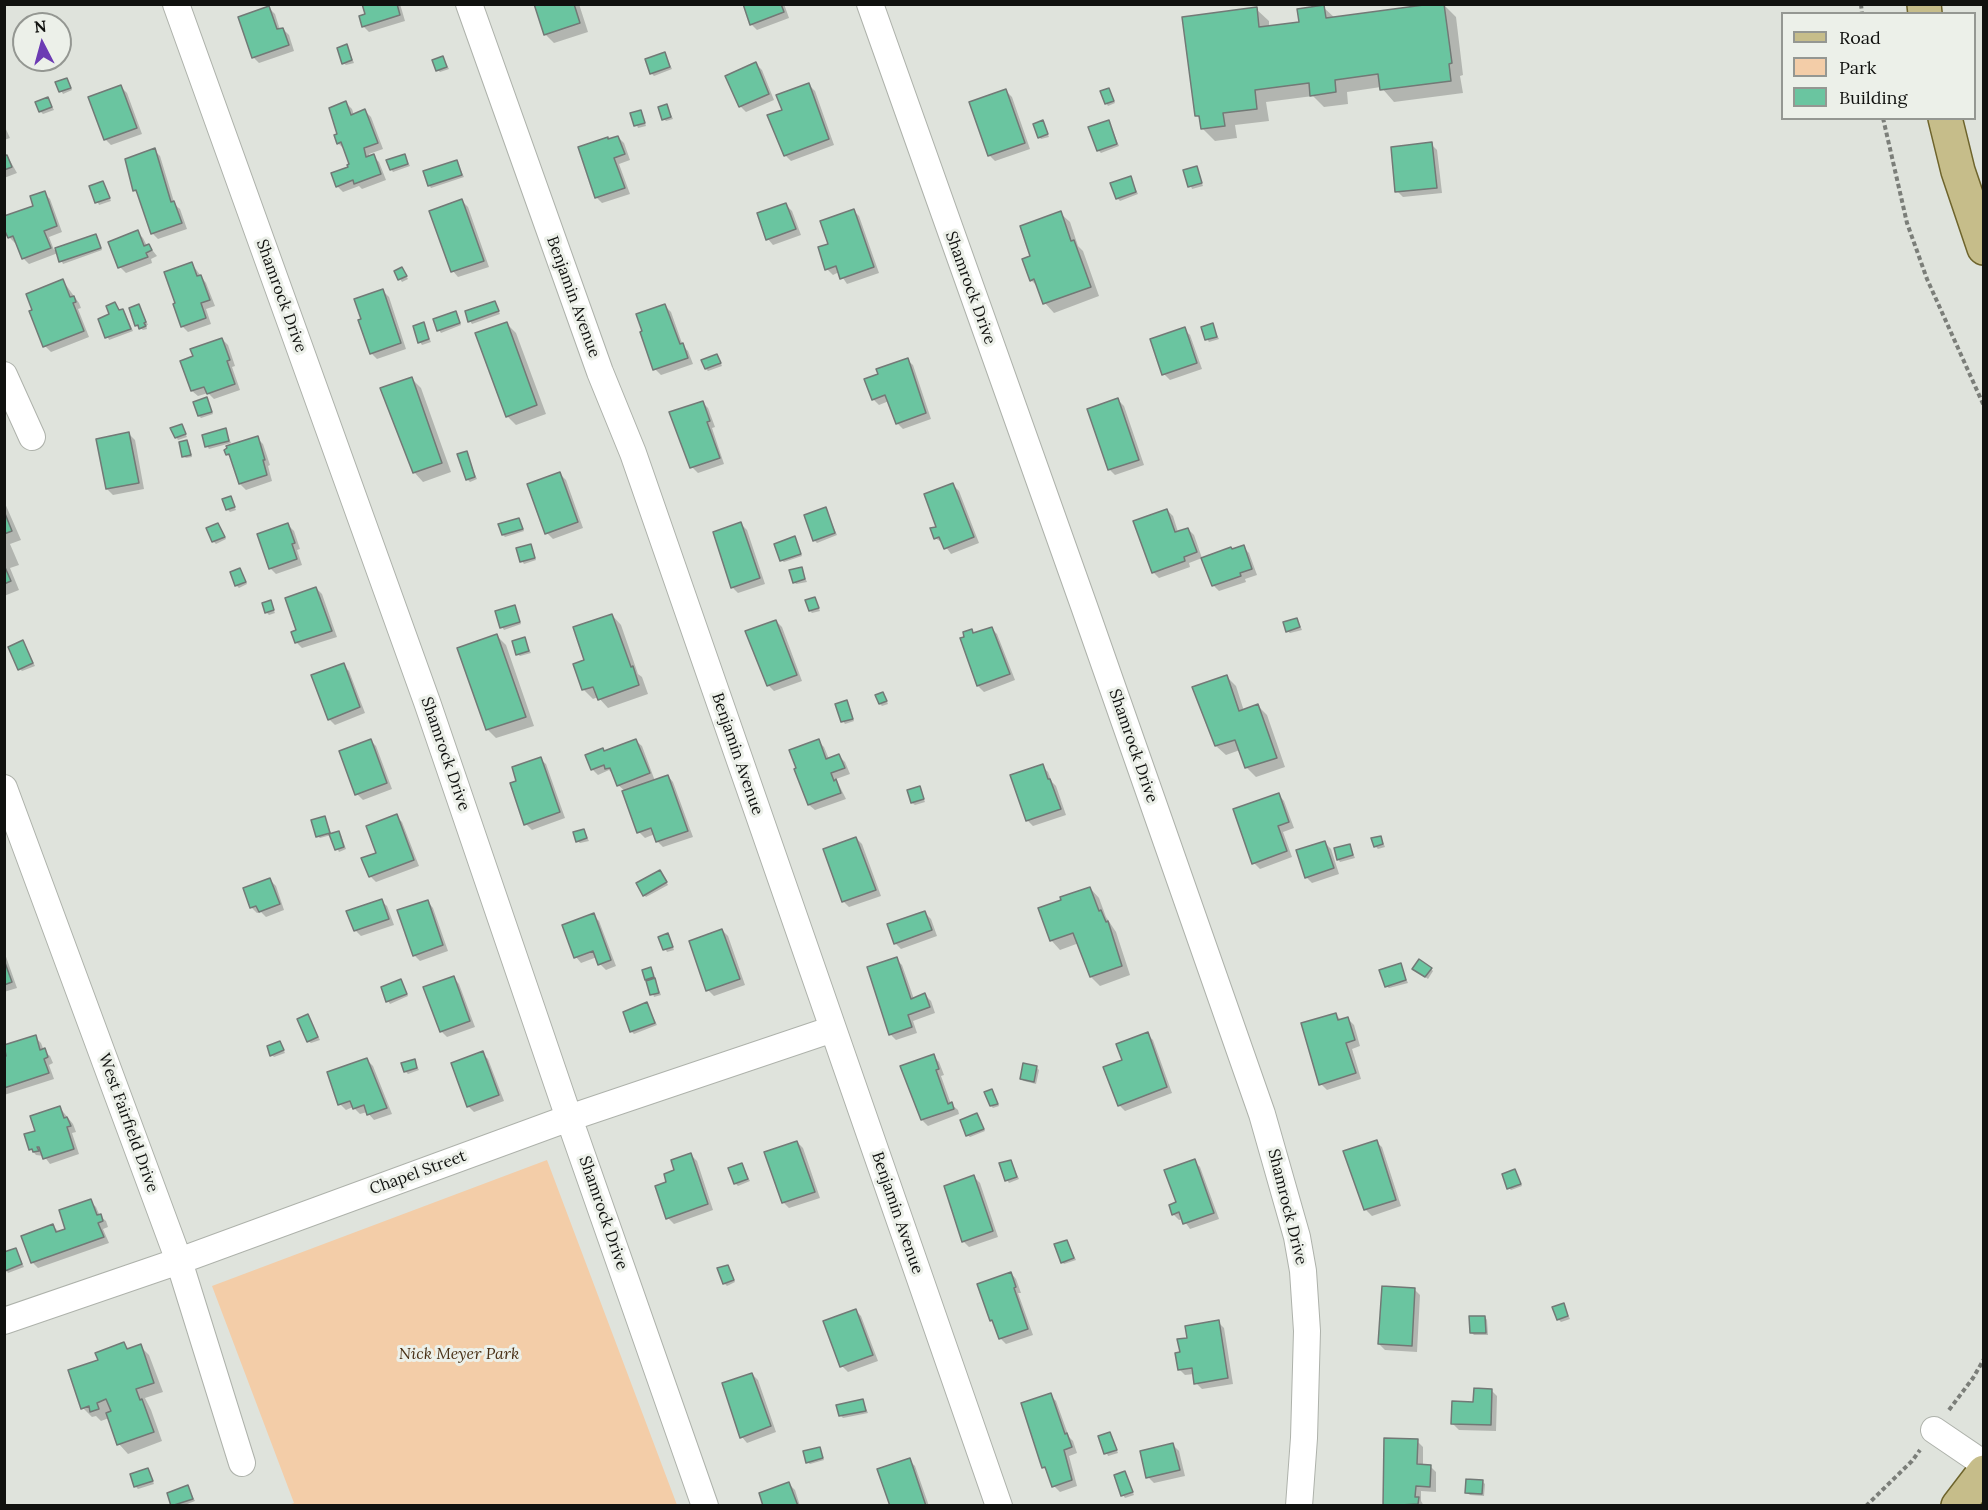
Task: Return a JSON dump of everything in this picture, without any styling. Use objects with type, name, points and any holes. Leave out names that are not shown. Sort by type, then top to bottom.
[{"type":"main road","points":[[1945,120],[1958,171],[1983,248]]},
{"type":"main road","points":[[1958,1506],[1983,1472]]},
{"type":"street","name":"Shamrock Drive","points":[[176,4],[427,702],[705,1506]]},
{"type":"street","name":"Benjamin Avenue","points":[[470,4],[600,372],[633,453],[999,1506]]},
{"type":"street","name":"Shamrock Drive","points":[[870,4],[1262,1114],[1291,1214],[1303,1271],[1307,1331],[1304,1438],[1299,1506]]},
{"type":"street","points":[[4,375],[32,437]]},
{"type":"street","name":"West Fairfield Drive","points":[[4,788],[179,1261],[242,1462]]},
{"type":"street","name":"Chapel Street","points":[[4,1321],[179,1261],[569,1118],[832,1029]]},
{"type":"street","points":[[1934,1430],[1983,1464]]},
{"type":"path","points":[[1883,120],[1907,223],[1927,279],[1983,406]]},
{"type":"green space","name":"Nick Meyer Park","points":[[547,1160],[677,1505],[288,1505],[294,1503],[212,1286]]},
{"type":"building","points":[[362,4],[397,4],[400,15],[362,27],[359,16],[365,14]]},
{"type":"building","points":[[534,4],[574,4],[580,23],[544,35]]},
{"type":"building","points":[[743,4],[781,4],[784,12],[750,25]]},
{"type":"building","points":[[1444,4],[1452,63],[1449,64],[1451,81],[1380,90],[1378,74],[1335,80],[1336,92],[1310,96],[1309,83],[1255,90],[1257,109],[1223,113],[1225,126],[1201,129],[1199,116],[1195,116],[1182,17],[1257,7],[1259,27],[1299,22],[1297,9],[1324,5],[1326,18]]},
{"type":"building","points":[[269,6],[277,29],[283,28],[289,45],[252,58],[238,17]]},
{"type":"building","points":[[347,44],[352,60],[342,64],[337,48]]},
{"type":"building","points":[[665,52],[670,67],[650,74],[645,59]]},
{"type":"building","points":[[443,56],[447,67],[436,71],[432,60]]},
{"type":"building","points":[[756,62],[769,94],[739,107],[725,76]]},
{"type":"building","points":[[67,78],[71,88],[59,92],[55,82]]},
{"type":"building","points":[[809,83],[829,139],[784,156],[767,115],[782,110],[776,95]]},
{"type":"building","points":[[121,85],[137,128],[104,140],[88,97]]},
{"type":"building","points":[[1109,88],[1114,101],[1105,104],[1100,91]]},
{"type":"building","points":[[1006,89],[1025,143],[988,156],[969,102]]},
{"type":"building","points":[[48,97],[52,107],[39,112],[35,102]]},
{"type":"building","points":[[346,101],[351,115],[365,109],[378,143],[364,148],[366,157],[374,154],[381,174],[354,184],[353,180],[336,187],[331,173],[348,167],[349,164],[341,142],[337,144],[334,135],[337,134],[329,108]]},
{"type":"building","points":[[667,104],[671,117],[662,120],[658,107]]},
{"type":"building","points":[[641,110],[645,123],[634,126],[630,113]]},
{"type":"building","points":[[1043,120],[1048,134],[1038,138],[1033,124]]},
{"type":"building","points":[[1109,120],[1117,144],[1097,151],[1088,127]]},
{"type":"building","points":[[618,136],[625,154],[614,158],[625,188],[595,198],[578,147]]},
{"type":"building","points":[[1432,142],[1437,188],[1395,192],[1391,147]]},
{"type":"building","points":[[155,148],[171,202],[174,201],[182,223],[151,234],[136,190],[133,191],[125,159]]},
{"type":"building","points":[[405,154],[408,164],[390,170],[386,160]]},
{"type":"building","points":[[7,155],[12,167],[4,170],[4,156]]},
{"type":"building","points":[[457,160],[462,175],[428,186],[423,171]]},
{"type":"building","points":[[1197,166],[1202,183],[1188,187],[1183,170]]},
{"type":"building","points":[[1131,176],[1136,192],[1116,199],[1110,183]]},
{"type":"building","points":[[103,181],[110,198],[95,203],[89,186]]},
{"type":"building","points":[[45,191],[57,226],[44,231],[51,248],[22,259],[13,236],[8,238],[4,229],[4,216],[33,206],[30,196]]},
{"type":"building","points":[[462,199],[484,261],[451,272],[429,211]]},
{"type":"building","points":[[786,203],[796,229],[766,240],[757,213]]},
{"type":"building","points":[[854,209],[874,267],[840,279],[836,266],[825,270],[818,247],[828,244],[820,221]]},
{"type":"building","points":[[1061,211],[1091,287],[1043,304],[1034,279],[1030,281],[1022,259],[1030,256],[1020,226]]},
{"type":"building","points":[[138,230],[144,246],[149,244],[152,250],[146,253],[148,257],[118,268],[108,242]]},
{"type":"building","points":[[96,234],[101,248],[59,262],[55,248]]},
{"type":"building","points":[[192,262],[197,276],[201,275],[210,300],[201,303],[206,318],[181,327],[164,272]]},
{"type":"building","points":[[402,267],[407,276],[398,280],[394,271]]},
{"type":"building","points":[[63,279],[70,297],[74,296],[76,302],[73,303],[84,331],[43,347],[29,311],[32,310],[26,294]]},
{"type":"building","points":[[383,289],[401,343],[370,354],[358,320],[361,319],[354,299]]},
{"type":"building","points":[[495,301],[499,311],[468,322],[465,311]]},
{"type":"building","points":[[115,302],[119,310],[123,309],[131,329],[105,338],[98,319],[109,314],[106,306]]},
{"type":"building","points":[[139,304],[146,326],[139,329],[138,325],[135,326],[129,308]]},
{"type":"building","points":[[665,304],[680,344],[683,343],[688,358],[653,370],[636,314]]},
{"type":"building","points":[[456,311],[460,323],[437,331],[433,319]]},
{"type":"building","points":[[424,322],[429,339],[418,343],[413,326]]},
{"type":"building","points":[[507,322],[537,405],[506,417],[475,333]]},
{"type":"building","points":[[1213,323],[1217,337],[1205,340],[1201,327]]},
{"type":"building","points":[[1185,327],[1197,363],[1162,375],[1150,339]]},
{"type":"building","points":[[222,338],[235,384],[207,394],[204,387],[191,391],[180,361],[193,356],[190,349]]},
{"type":"building","points":[[717,354],[721,363],[705,369],[701,360]]},
{"type":"building","points":[[908,358],[926,413],[896,424],[885,395],[872,400],[864,379],[878,374],[876,369]]},
{"type":"building","points":[[412,377],[442,463],[413,473],[380,388]]},
{"type":"building","points":[[207,397],[212,412],[198,416],[193,402]]},
{"type":"building","points":[[1118,398],[1139,460],[1108,470],[1087,409]]},
{"type":"building","points":[[703,401],[710,421],[707,422],[720,458],[690,468],[669,412]]},
{"type":"building","points":[[182,424],[186,434],[175,438],[170,428]]},
{"type":"building","points":[[226,428],[229,441],[205,447],[202,435]]},
{"type":"building","points":[[129,432],[139,483],[106,489],[96,439]]},
{"type":"building","points":[[258,436],[267,475],[239,484],[229,454],[226,455],[224,450],[226,446]]},
{"type":"building","points":[[187,440],[191,455],[182,457],[179,442]]},
{"type":"building","points":[[467,451],[475,477],[466,480],[457,454]]},
{"type":"building","points":[[560,472],[578,522],[545,534],[527,484]]},
{"type":"building","points":[[953,483],[974,537],[944,549],[939,537],[934,539],[930,528],[936,527],[924,494]]},
{"type":"building","points":[[231,496],[235,507],[226,510],[222,499]]},
{"type":"building","points":[[826,507],[835,533],[813,541],[804,515]]},
{"type":"building","points":[[1167,509],[1175,532],[1188,528],[1197,552],[1184,557],[1185,561],[1152,573],[1133,521]]},
{"type":"building","points":[[4,511],[12,531],[4,534]]},
{"type":"building","points":[[519,518],[523,529],[502,535],[498,524]]},
{"type":"building","points":[[741,522],[760,578],[731,588],[713,532]]},
{"type":"building","points":[[218,523],[225,537],[212,542],[206,528]]},
{"type":"building","points":[[288,523],[295,543],[292,544],[297,559],[269,569],[257,534]]},
{"type":"building","points":[[795,536],[801,554],[780,561],[774,544]]},
{"type":"building","points":[[531,544],[535,558],[520,562],[516,548]]},
{"type":"building","points":[[1244,545],[1252,569],[1240,573],[1241,576],[1212,586],[1201,558],[1231,547],[1232,549]]},
{"type":"building","points":[[4,565],[11,581],[4,584]]},
{"type":"building","points":[[802,567],[805,579],[793,583],[789,570]]},
{"type":"building","points":[[240,568],[246,582],[235,586],[230,572]]},
{"type":"building","points":[[316,587],[332,631],[295,643],[291,632],[296,630],[285,598]]},
{"type":"building","points":[[815,597],[819,608],[809,611],[805,600]]},
{"type":"building","points":[[271,600],[274,610],[265,613],[262,603]]},
{"type":"building","points":[[515,605],[520,622],[500,628],[495,611]]},
{"type":"building","points":[[612,614],[639,685],[598,700],[593,687],[582,690],[573,664],[584,660],[573,627]]},
{"type":"building","points":[[1297,618],[1300,627],[1286,632],[1283,622]]},
{"type":"building","points":[[776,620],[797,675],[767,686],[745,631]]},
{"type":"building","points":[[992,627],[1010,674],[977,686],[960,638],[964,637],[963,632],[972,629],[973,633]]},
{"type":"building","points":[[497,634],[526,717],[486,730],[457,648]]},
{"type":"building","points":[[525,637],[529,651],[516,655],[512,641]]},
{"type":"building","points":[[23,640],[33,663],[18,670],[8,647]]},
{"type":"building","points":[[344,663],[360,707],[328,720],[311,675]]},
{"type":"building","points":[[1227,675],[1239,711],[1258,704],[1277,758],[1245,768],[1235,740],[1215,746],[1192,687]]},
{"type":"building","points":[[883,692],[887,701],[879,704],[875,695]]},
{"type":"building","points":[[847,700],[853,719],[841,722],[835,704]]},
{"type":"building","points":[[371,739],[387,783],[355,795],[339,751]]},
{"type":"building","points":[[636,739],[650,773],[617,786],[610,768],[605,769],[604,765],[591,770],[585,755],[603,748],[604,751]]},
{"type":"building","points":[[819,739],[826,759],[839,754],[845,768],[831,773],[841,793],[808,805],[789,750]]},
{"type":"building","points":[[541,757],[560,812],[524,825],[510,783],[516,781],[512,767]]},
{"type":"building","points":[[1043,764],[1061,809],[1026,821],[1010,775]]},
{"type":"building","points":[[668,775],[688,831],[656,842],[651,828],[637,833],[622,791]]},
{"type":"building","points":[[920,786],[924,799],[911,803],[907,790]]},
{"type":"building","points":[[1279,793],[1289,822],[1278,826],[1287,851],[1252,864],[1233,809]]},
{"type":"building","points":[[397,814],[414,860],[369,877],[361,858],[376,853],[366,826]]},
{"type":"building","points":[[325,816],[330,833],[316,837],[311,820]]},
{"type":"building","points":[[584,829],[587,838],[576,842],[573,832]]},
{"type":"building","points":[[339,831],[344,847],[335,850],[329,834]]},
{"type":"building","points":[[1381,836],[1383,844],[1374,847],[1371,838]]},
{"type":"building","points":[[856,837],[876,890],[842,902],[823,849]]},
{"type":"building","points":[[1325,841],[1334,868],[1305,878],[1296,850]]},
{"type":"building","points":[[1350,844],[1353,855],[1337,860],[1334,848]]},
{"type":"building","points":[[660,870],[667,882],[643,896],[636,883]]},
{"type":"building","points":[[270,878],[280,904],[259,912],[256,906],[250,908],[243,888]]},
{"type":"building","points":[[1090,887],[1099,911],[1101,910],[1106,922],[1108,921],[1122,966],[1090,977],[1073,933],[1050,941],[1038,908],[1061,900],[1060,897]]},
{"type":"building","points":[[382,899],[389,919],[354,931],[346,911]]},
{"type":"building","points":[[428,900],[443,945],[413,956],[397,910]]},
{"type":"building","points":[[925,911],[932,930],[894,944],[887,924]]},
{"type":"building","points":[[594,913],[611,960],[598,965],[593,951],[574,958],[562,925]]},
{"type":"building","points":[[722,929],[740,979],[706,991],[689,941]]},
{"type":"building","points":[[668,933],[673,947],[663,950],[658,937]]},
{"type":"building","points":[[897,957],[911,999],[925,993],[930,1007],[908,1015],[912,1027],[889,1035],[867,967]]},
{"type":"building","points":[[1419,959],[1432,968],[1425,977],[1412,969]]},
{"type":"building","points":[[4,960],[12,982],[4,985]]},
{"type":"building","points":[[1401,963],[1406,980],[1385,987],[1379,970]]},
{"type":"building","points":[[651,967],[654,977],[645,980],[642,970]]},
{"type":"building","points":[[454,976],[470,1021],[440,1032],[423,987]]},
{"type":"building","points":[[655,978],[659,993],[650,995],[646,981]]},
{"type":"building","points":[[401,979],[407,994],[386,1002],[381,987]]},
{"type":"building","points":[[647,1002],[655,1023],[630,1032],[623,1012]]},
{"type":"building","points":[[1336,1013],[1338,1020],[1348,1017],[1355,1040],[1346,1043],[1356,1073],[1319,1085],[1301,1023]]},
{"type":"building","points":[[308,1014],[318,1037],[307,1042],[297,1019]]},
{"type":"building","points":[[1148,1032],[1167,1087],[1118,1106],[1103,1067],[1122,1060],[1116,1044]]},
{"type":"building","points":[[36,1035],[40,1050],[45,1048],[48,1057],[44,1059],[49,1073],[4,1088],[4,1057],[6,1056],[4,1045]]},
{"type":"building","points":[[280,1041],[284,1050],[270,1056],[267,1046]]},
{"type":"building","points":[[483,1051],[499,1095],[467,1107],[451,1063]]},
{"type":"building","points":[[934,1054],[939,1069],[936,1070],[948,1104],[952,1102],[954,1109],[921,1120],[900,1066]]},
{"type":"building","points":[[367,1058],[387,1108],[367,1115],[364,1105],[353,1109],[350,1101],[338,1105],[327,1072]]},
{"type":"building","points":[[415,1059],[417,1068],[404,1072],[401,1063]]},
{"type":"building","points":[[1023,1063],[1037,1066],[1034,1082],[1020,1079]]},
{"type":"building","points":[[992,1089],[998,1104],[990,1106],[984,1092]]},
{"type":"building","points":[[60,1106],[64,1118],[67,1117],[71,1126],[67,1127],[74,1149],[43,1159],[39,1147],[37,1147],[39,1151],[29,1150],[24,1134],[35,1131],[30,1116]]},
{"type":"building","points":[[977,1113],[984,1129],[966,1136],[960,1120]]},
{"type":"building","points":[[1377,1140],[1396,1200],[1364,1210],[1343,1151]]},
{"type":"building","points":[[797,1141],[815,1192],[782,1203],[764,1152]]},
{"type":"building","points":[[691,1153],[708,1204],[666,1219],[655,1186],[666,1182],[664,1174],[674,1170],[671,1160]]},
{"type":"building","points":[[1195,1159],[1214,1213],[1183,1224],[1179,1212],[1172,1215],[1169,1205],[1176,1202],[1164,1170]]},
{"type":"building","points":[[1011,1160],[1017,1177],[1005,1181],[999,1163]]},
{"type":"building","points":[[742,1163],[748,1179],[734,1184],[728,1168]]},
{"type":"building","points":[[1515,1169],[1521,1184],[1507,1189],[1502,1174]]},
{"type":"building","points":[[974,1175],[993,1231],[962,1242],[944,1186]]},
{"type":"building","points":[[91,1199],[97,1215],[101,1214],[103,1221],[98,1223],[104,1237],[31,1263],[21,1236],[53,1224],[56,1232],[65,1229],[59,1210]]},
{"type":"building","points":[[1067,1240],[1074,1258],[1061,1263],[1054,1244]]},
{"type":"building","points":[[16,1248],[22,1264],[5,1271],[4,1252]]},
{"type":"building","points":[[728,1265],[734,1280],[723,1284],[717,1268]]},
{"type":"building","points":[[1011,1272],[1028,1329],[999,1339],[977,1284]]},
{"type":"building","points":[[1382,1286],[1415,1288],[1412,1346],[1378,1344]]},
{"type":"building","points":[[1564,1303],[1568,1316],[1557,1320],[1552,1307]]},
{"type":"building","points":[[856,1309],[873,1355],[840,1367],[823,1321]]},
{"type":"building","points":[[1469,1316],[1485,1316],[1486,1333],[1470,1333]]},
{"type":"building","points":[[1219,1320],[1228,1378],[1194,1384],[1192,1368],[1178,1370],[1175,1353],[1180,1352],[1177,1339],[1187,1338],[1185,1326]]},
{"type":"building","points":[[124,1342],[127,1349],[141,1344],[154,1383],[136,1389],[154,1432],[117,1445],[106,1413],[111,1411],[106,1399],[97,1403],[99,1409],[90,1412],[89,1406],[81,1409],[68,1370],[98,1360],[95,1353]]},
{"type":"building","points":[[752,1373],[771,1426],[740,1438],[722,1383]]},
{"type":"building","points":[[1474,1388],[1492,1389],[1491,1425],[1451,1424],[1452,1401],[1473,1402]]},
{"type":"building","points":[[1051,1393],[1065,1434],[1067,1433],[1072,1447],[1064,1450],[1072,1480],[1052,1487],[1045,1467],[1042,1468],[1021,1403]]},
{"type":"building","points":[[863,1399],[866,1411],[839,1416],[836,1405]]},
{"type":"building","points":[[1110,1432],[1117,1450],[1104,1454],[1098,1436]]},
{"type":"building","points":[[1384,1438],[1418,1439],[1417,1464],[1431,1465],[1430,1487],[1416,1486],[1415,1497],[1419,1497],[1418,1504],[1383,1506]]},
{"type":"building","points":[[1173,1443],[1180,1470],[1146,1478],[1140,1451]]},
{"type":"building","points":[[820,1447],[823,1458],[806,1463],[803,1451]]},
{"type":"building","points":[[910,1458],[926,1506],[890,1506],[877,1469]]},
{"type":"building","points":[[148,1468],[153,1481],[134,1487],[130,1474]]},
{"type":"building","points":[[1125,1471],[1133,1492],[1121,1496],[1114,1475]]},
{"type":"building","points":[[1466,1479],[1483,1480],[1482,1494],[1465,1493]]},
{"type":"building","points":[[789,1482],[798,1506],[763,1506],[759,1493]]},
{"type":"building","points":[[188,1485],[193,1499],[171,1506],[167,1493]]}]
